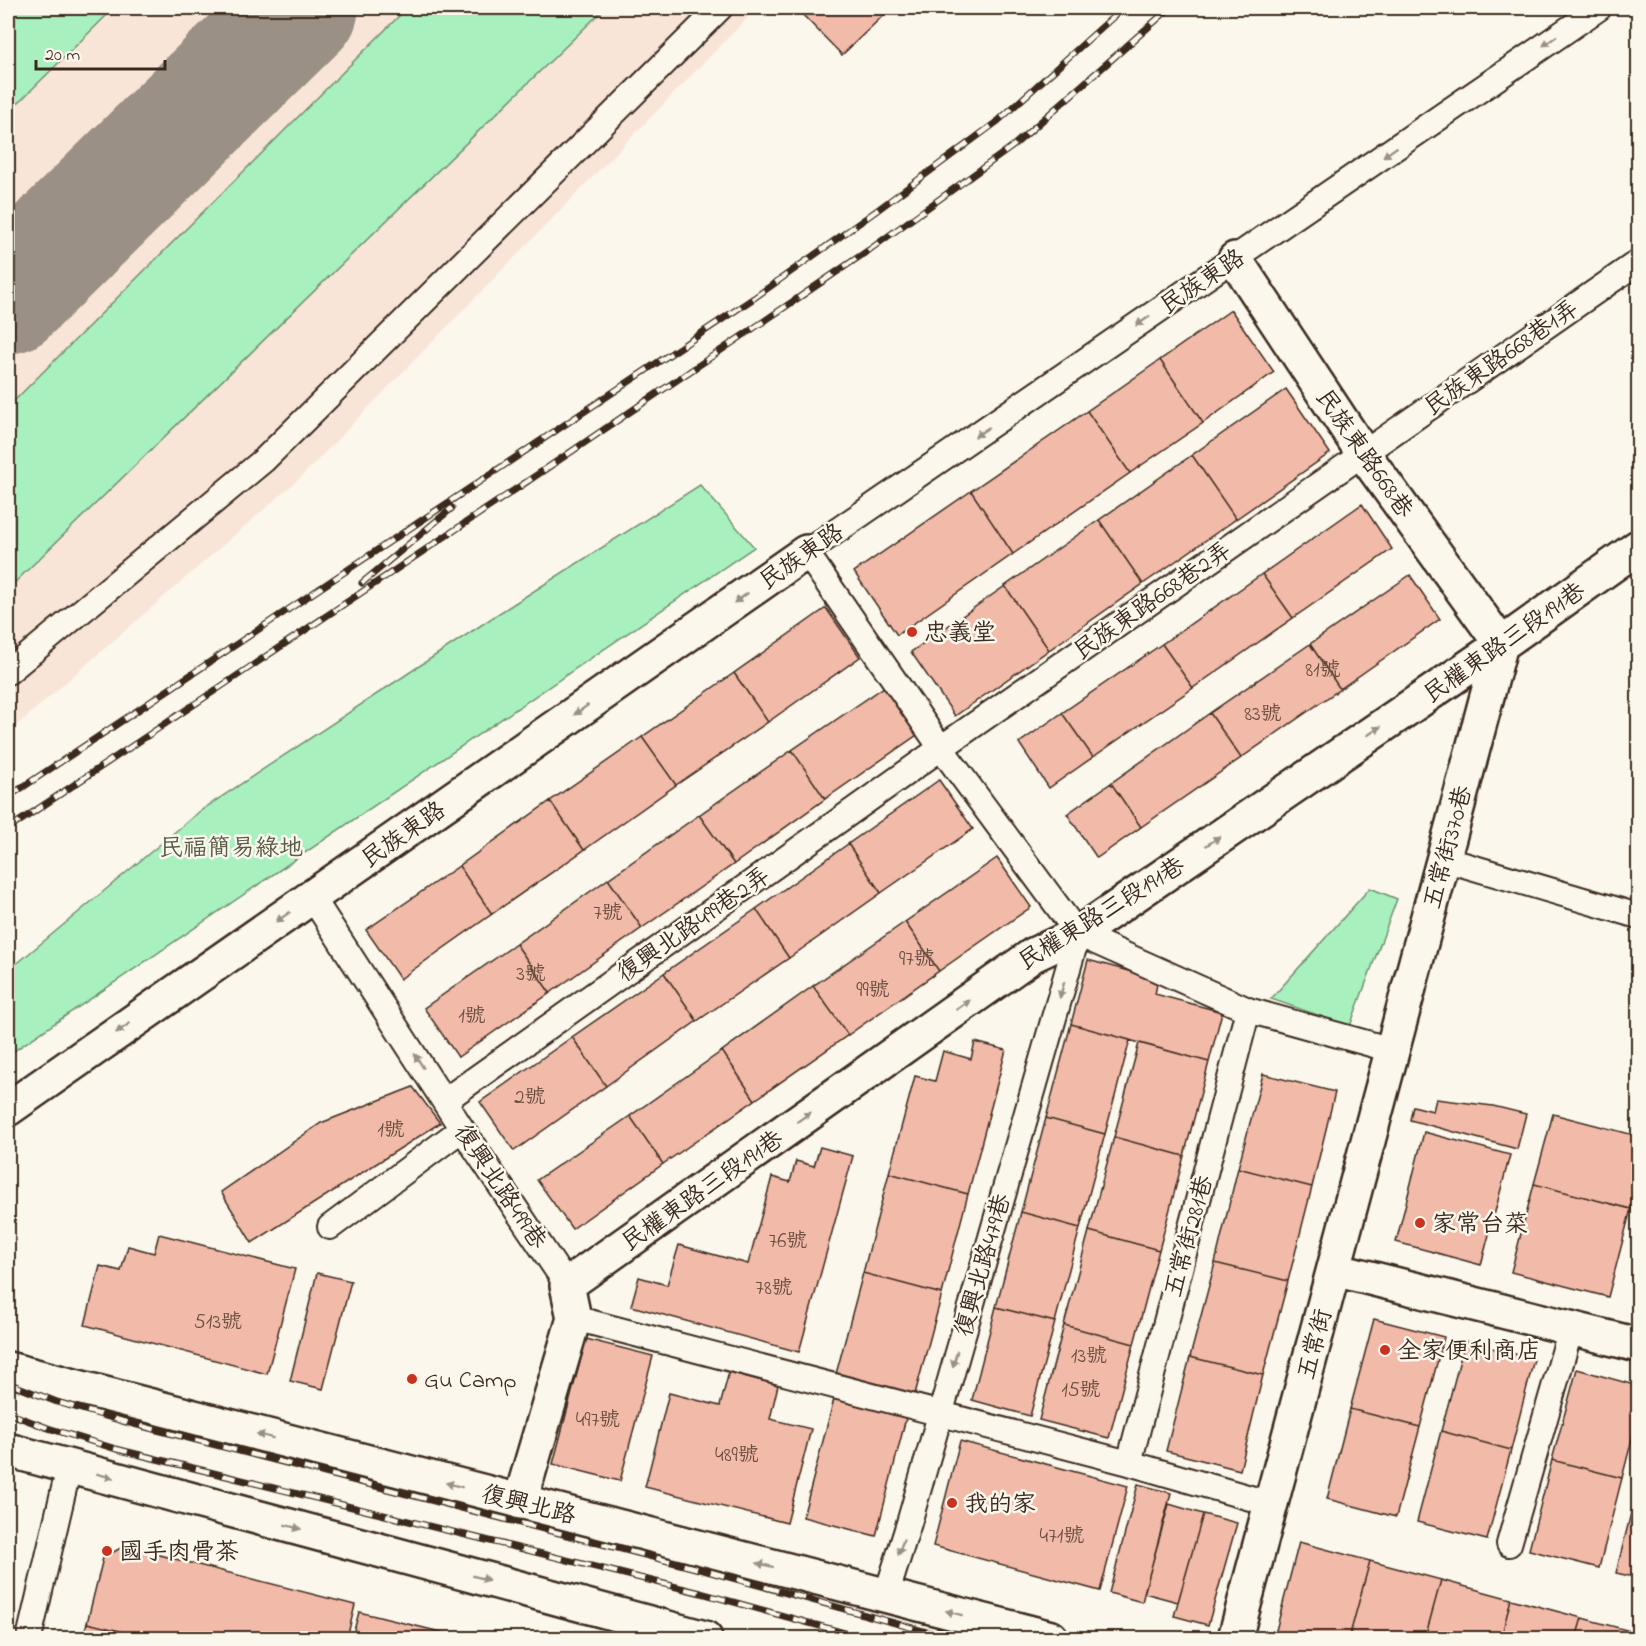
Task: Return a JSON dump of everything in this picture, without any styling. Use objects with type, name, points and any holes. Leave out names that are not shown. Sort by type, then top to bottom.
[{"type":"street","name":"民族東路668巷","points":[[1235,259],[1363,453],[1501,644]]},
{"type":"street","name":"民權東路三段191巷","points":[[567,1285],[1033,954],[1078,934],[1501,644],[1638,547]]},
{"type":"street","name":"民族東路","points":[[8,1109],[806,552]]},
{"type":"street","name":"五常街370巷","points":[[1392,1050],[1501,644]]},
{"type":"street","name":"五常街","points":[[1235,1638],[1392,1050]]},
{"type":"street","points":[[1334,1269],[1638,1345]]},
{"type":"street","name":"復興北路499巷","points":[[520,1502],[574,1318],[567,1285]]},
{"type":"street","name":"復興北路","points":[[8,1369],[1051,1638]]},
{"type":"street","points":[[8,1450],[653,1632],[705,1638]]},
{"type":"lane","points":[[8,672],[264,460],[720,8]]},
{"type":"lane","name":"民族東路","points":[[806,552],[1599,8]]},
{"type":"lane","name":"民族東路668巷1弄","points":[[1363,453],[1638,262]]},
{"type":"lane","name":"民族東路668巷2弄","points":[[941,748],[1363,453]]},
{"type":"lane","points":[[806,552],[941,748],[1078,934],[1248,1010],[1392,1050]]},
{"type":"lane","name":"復興北路499巷2弄","points":[[444,1101],[941,748]]},
{"type":"lane","points":[[1444,859],[1638,916]]},
{"type":"lane","name":"復興北路499巷","points":[[312,897],[462,1129],[567,1285]]},
{"type":"lane","name":"復興北路479巷","points":[[886,1596],[909,1524],[1078,934]]},
{"type":"lane","name":"五常街281巷","points":[[1128,1463],[1248,1010]]},
{"type":"lane","points":[[330,1227],[462,1129]]},
{"type":"lane","points":[[574,1318],[1128,1463],[1271,1504]]},
{"type":"lane","points":[[1509,1544],[1571,1328]]},
{"type":"lane","points":[[29,1638],[69,1467]]},
{"type":"shaded area","points":[[8,8],[757,8],[300,478],[8,733]]},
{"type":"green space","points":[[8,8],[114,8],[8,113]]},
{"type":"green space","points":[[407,8],[605,8],[8,589],[8,407]]},
{"type":"green space","name":"民福簡易綠地","points":[[700,485],[754,547],[8,1055],[8,971],[200,811],[501,612]]},
{"type":"green space","points":[[1370,888],[1397,899],[1350,1026],[1271,999]]},
{"type":"building","points":[[796,8],[891,8],[842,55]]},
{"type":"building","points":[[1231,310],[1274,372],[1203,423],[1160,360]]},
{"type":"building","points":[[1160,360],[1203,423],[1130,473],[1087,411]]},
{"type":"building","points":[[1286,389],[1330,453],[1236,519],[1192,455]]},
{"type":"building","points":[[1087,411],[1130,473],[1013,554],[971,491]]},
{"type":"building","points":[[1192,455],[1236,519],[1143,584],[1099,520]]},
{"type":"building","points":[[971,491],[1013,554],[897,635],[854,572]]},
{"type":"building","points":[[1362,504],[1392,549],[1293,618],[1262,574]]},
{"type":"building","points":[[1099,520],[1143,584],[1049,650],[1005,586]]},
{"type":"building","points":[[1262,574],[1293,618],[1193,688],[1162,644]]},
{"type":"building","points":[[1410,575],[1440,619],[1340,689],[1310,644]]},
{"type":"building","points":[[1005,586],[1049,650],[955,716],[911,652]]},
{"type":"building","points":[[826,608],[860,657],[768,722],[734,673]]},
{"type":"building","points":[[1162,644],[1193,688],[1093,757],[1062,713]]},
{"type":"building","points":[[1310,644],[1340,689],[1241,758],[1210,713]]},
{"type":"building","points":[[734,673],[768,722],[676,785],[642,737]]},
{"type":"building","points":[[884,687],[917,735],[825,799],[792,750]]},
{"type":"building","points":[[1062,713],[1093,757],[1049,788],[1019,743]]},
{"type":"building","points":[[1210,713],[1241,758],[1141,827],[1111,783]]},
{"type":"building","points":[[642,737],[676,785],[584,850],[550,801]]},
{"type":"building","points":[[792,750],[825,799],[734,864],[699,815]]},
{"type":"building","points":[[939,780],[973,829],[881,893],[848,844]]},
{"type":"building","points":[[1111,783],[1141,827],[1097,858],[1067,814]]},
{"type":"building","points":[[550,801],[584,850],[492,914],[459,866]]},
{"type":"building","points":[[699,815],[734,864],[642,928],[608,879]]},
{"type":"building","points":[[848,844],[881,893],[789,958],[756,909]]},
{"type":"building","points":[[997,858],[1031,907],[939,971],[905,922]]},
{"type":"building","points":[[459,866],[492,914],[400,979],[366,930]]},
{"type":"building","points":[[608,879],[642,928],[550,993],[516,944]]},
{"type":"building","points":[[756,909],[789,958],[697,1021],[664,973]]},
{"type":"building","points":[[905,922],[939,971],[848,1035],[813,986]]},
{"type":"building","points":[[516,944],[550,993],[458,1057],[424,1008]]},
{"type":"building","points":[[1088,960],[1158,979],[1155,994],[1222,1012],[1209,1062],[1071,1024]]},
{"type":"building","points":[[664,973],[697,1021],[606,1086],[572,1037]]},
{"type":"building","points":[[813,986],[848,1035],[755,1100],[722,1051]]},
{"type":"building","points":[[1071,1024],[1130,1040],[1105,1134],[1046,1118]]},
{"type":"building","points":[[572,1037],[606,1086],[514,1151],[480,1102]]},
{"type":"building","points":[[975,1042],[1006,1050],[968,1194],[889,1173],[915,1076],[935,1081],[943,1051],[971,1059]]},
{"type":"building","points":[[1139,1043],[1209,1062],[1184,1156],[1114,1137]]},
{"type":"building","points":[[722,1051],[755,1100],[663,1164],[630,1116]]},
{"type":"building","points":[[1263,1074],[1335,1092],[1312,1187],[1238,1168]]},
{"type":"building","points":[[413,1087],[440,1123],[252,1243],[221,1192],[321,1123]]},
{"type":"building","points":[[1436,1099],[1493,1106],[1526,1114],[1517,1149],[1410,1120],[1413,1106],[1433,1111]]},
{"type":"building","points":[[1553,1114],[1638,1136],[1638,1181],[1631,1209],[1534,1184]]},
{"type":"building","points":[[630,1116],[663,1164],[572,1229],[537,1180]]},
{"type":"building","points":[[1046,1118],[1105,1134],[1080,1228],[1021,1212]]},
{"type":"building","points":[[1424,1132],[1510,1155],[1481,1265],[1396,1242]]},
{"type":"building","points":[[1114,1137],[1184,1156],[1159,1250],[1089,1231]]},
{"type":"building","points":[[820,1147],[853,1156],[799,1352],[631,1306],[639,1277],[667,1285],[679,1245],[748,1264],[772,1177],[790,1182],[796,1161],[814,1166]]},
{"type":"building","points":[[1238,1168],[1312,1187],[1288,1281],[1215,1263]]},
{"type":"building","points":[[889,1173],[968,1194],[942,1294],[863,1273]]},
{"type":"building","points":[[1534,1184],[1631,1209],[1608,1297],[1511,1272]]},
{"type":"building","points":[[1021,1212],[1080,1228],[1055,1322],[996,1307]]},
{"type":"building","points":[[1089,1231],[1159,1250],[1134,1344],[1064,1325]]},
{"type":"building","points":[[159,1234],[295,1269],[267,1374],[85,1325],[100,1266],[121,1271],[128,1246],[154,1253]]},
{"type":"building","points":[[1215,1263],[1288,1281],[1263,1375],[1190,1357]]},
{"type":"building","points":[[317,1273],[351,1281],[323,1389],[290,1381]]},
{"type":"building","points":[[863,1273],[942,1294],[915,1394],[836,1374]]},
{"type":"building","points":[[996,1307],[1055,1322],[1030,1416],[972,1400]]},
{"type":"building","points":[[1374,1319],[1444,1337],[1420,1427],[1350,1409]]},
{"type":"building","points":[[1064,1325],[1134,1344],[1109,1438],[1039,1420]]},
{"type":"building","points":[[586,1339],[653,1356],[620,1481],[553,1464]]},
{"type":"building","points":[[1465,1341],[1534,1359],[1511,1450],[1441,1431]]},
{"type":"building","points":[[1190,1357],[1263,1375],[1240,1470],[1166,1451]]},
{"type":"building","points":[[1577,1369],[1638,1386],[1638,1416],[1622,1478],[1552,1460]]},
{"type":"building","points":[[729,1372],[778,1385],[770,1419],[811,1429],[787,1523],[645,1487],[669,1393],[720,1406]]},
{"type":"building","points":[[834,1399],[906,1418],[876,1536],[803,1517]]},
{"type":"building","points":[[1350,1409],[1420,1427],[1396,1517],[1327,1499]]},
{"type":"building","points":[[1441,1431],[1511,1450],[1487,1540],[1417,1522]]},
{"type":"building","points":[[960,1441],[1128,1486],[1100,1591],[933,1546]]},
{"type":"building","points":[[1552,1460],[1622,1478],[1599,1568],[1529,1550]]},
{"type":"building","points":[[1138,1484],[1171,1493],[1142,1602],[1109,1593]]},
{"type":"building","points":[[1638,1485],[1638,1578],[1616,1573]]},
{"type":"building","points":[[1169,1504],[1203,1514],[1178,1602],[1144,1593]]},
{"type":"building","points":[[1203,1514],[1237,1523],[1208,1625],[1174,1616]]},
{"type":"building","points":[[1299,1542],[1370,1561],[1349,1638],[1274,1638]]},
{"type":"building","points":[[124,1546],[355,1605],[347,1638],[149,1638],[87,1623],[103,1558]]},
{"type":"building","points":[[1370,1561],[1441,1580],[1425,1638],[1349,1638]]},
{"type":"building","points":[[1441,1580],[1511,1599],[1501,1638],[1425,1638]]},
{"type":"building","points":[[1511,1599],[1582,1618],[1576,1638],[1501,1638]]},
{"type":"building","points":[[359,1612],[465,1638],[352,1638]]},
{"type":"building","points":[[1582,1618],[1638,1633],[1638,1638],[1576,1638]]},
{"type":"building","points":[[87,1623],[149,1638],[83,1638]]},
{"type":"taxiway","points":[[8,295],[300,8]]},
{"type":"railway","points":[[8,797],[754,298],[998,121],[1123,8]]},
{"type":"railway","points":[[8,829],[869,250],[1013,146],[1170,8]]},
{"type":"railway","points":[[362,583],[452,508]]},
{"type":"railway","points":[[8,1383],[57,1402],[122,1421],[707,1571],[949,1638]]},
{"type":"railway","points":[[8,1413],[116,1449],[701,1593],[863,1638]]},
{"type":"place","name":"忠義堂","points":[[912,632]]},
{"type":"place","name":"家常台菜","points":[[1420,1223]]},
{"type":"place","name":"全家便利商店","points":[[1385,1350]]},
{"type":"place","name":"Gu Camp","points":[[412,1379]]},
{"type":"place","name":"我的家","points":[[952,1503]]},
{"type":"place","name":"國手肉骨茶","points":[[107,1551]]}]
